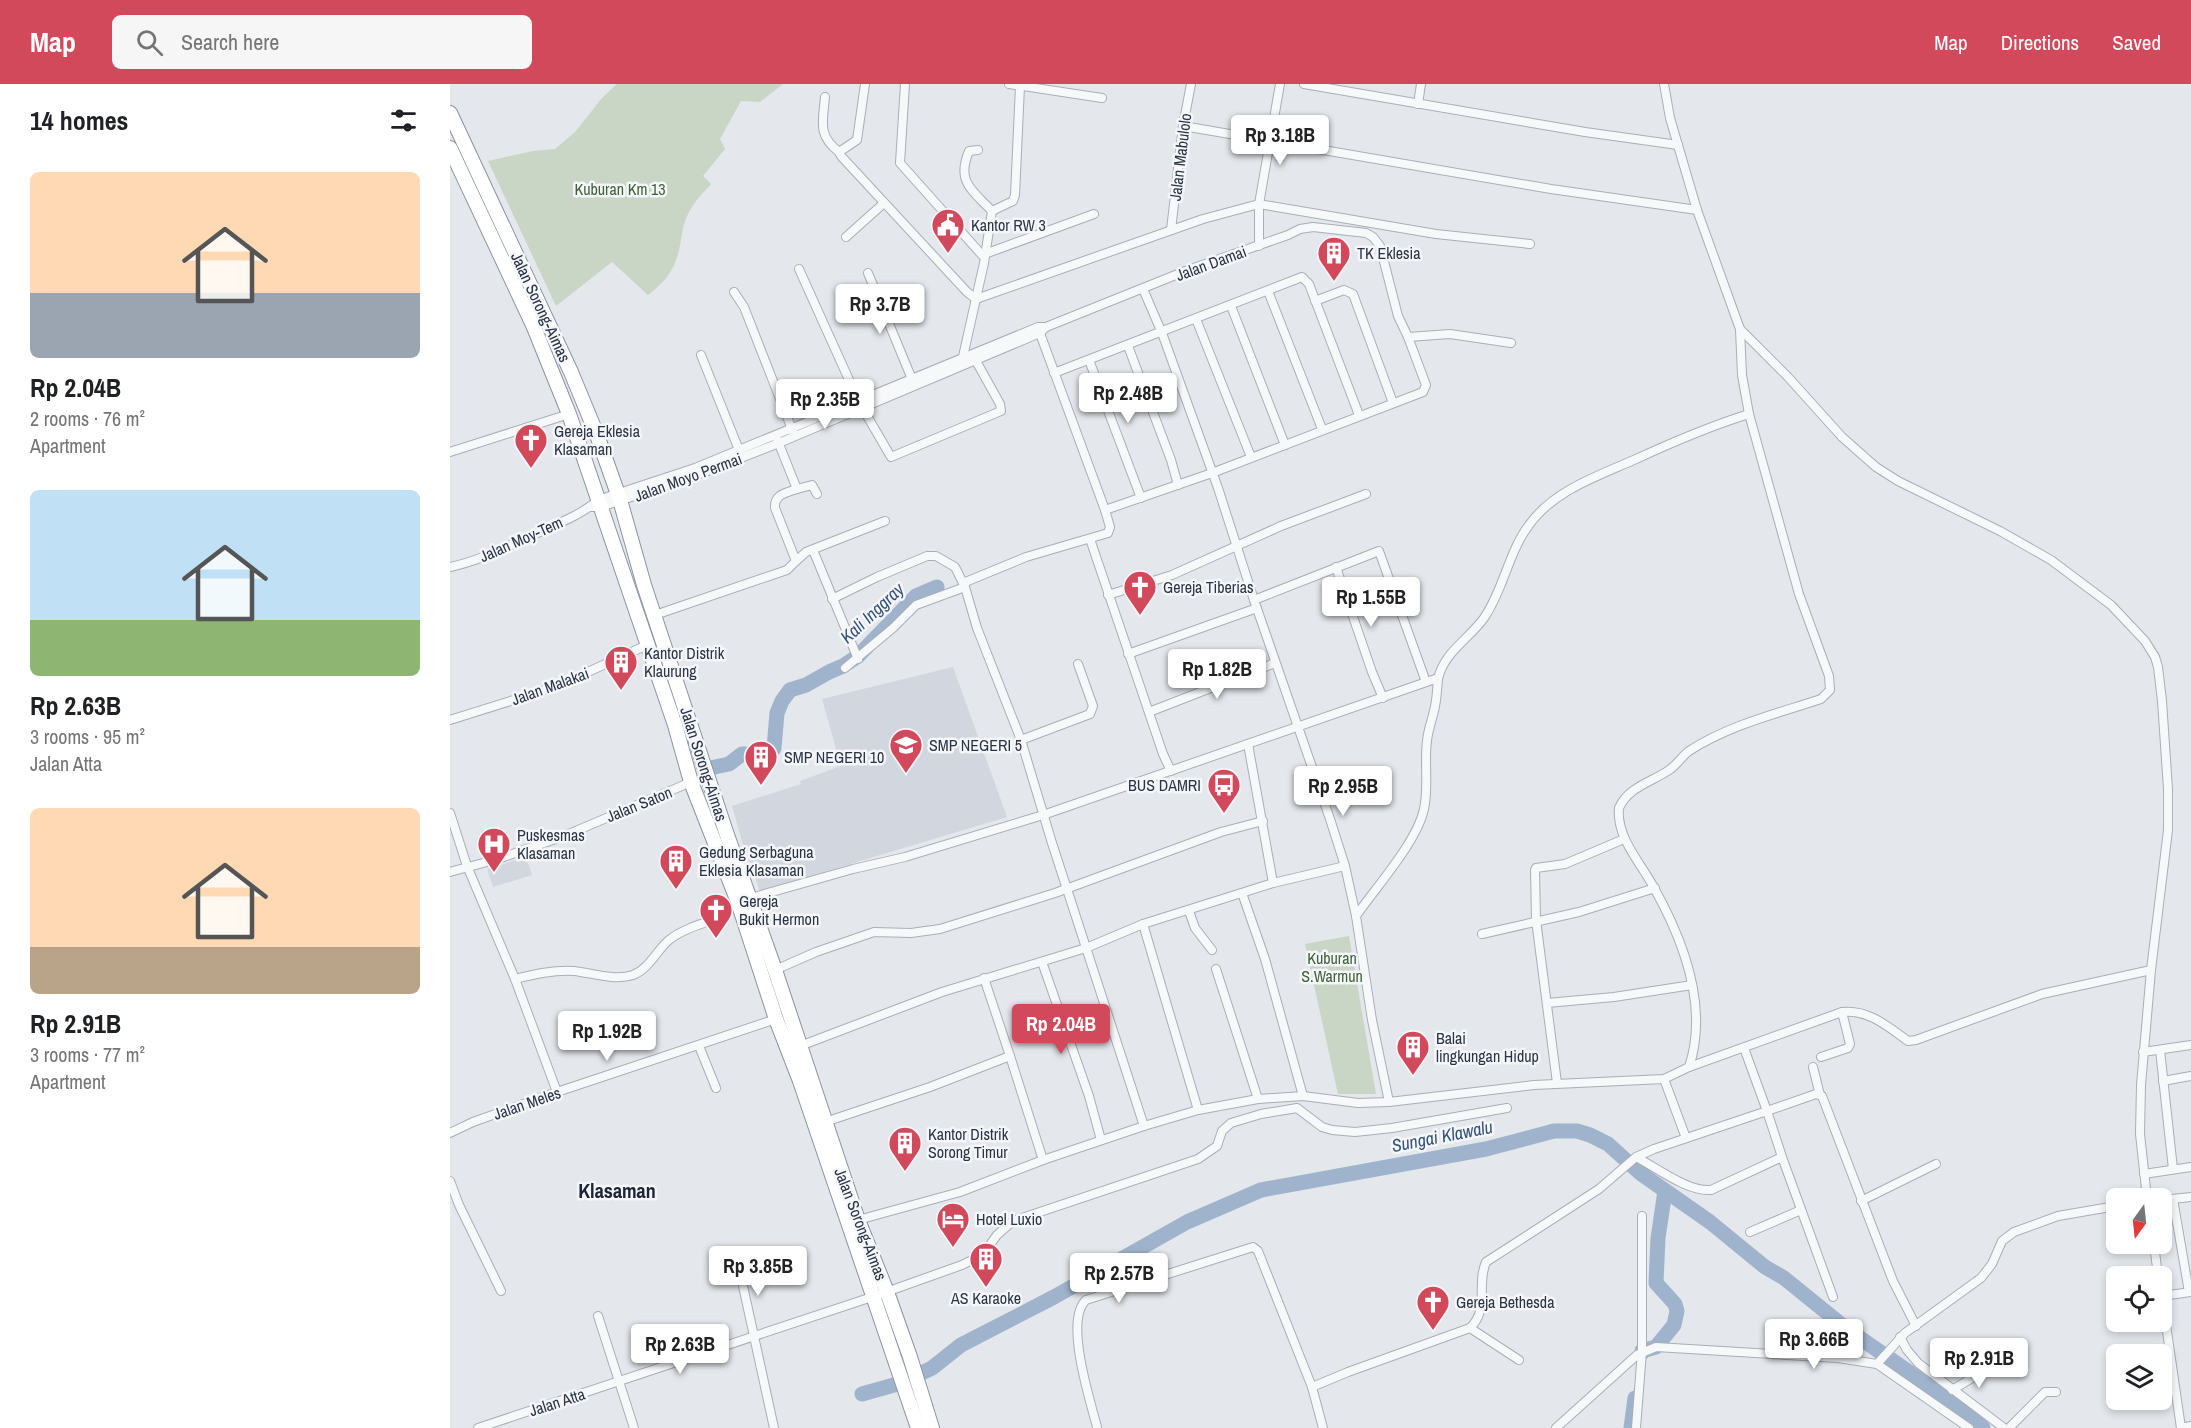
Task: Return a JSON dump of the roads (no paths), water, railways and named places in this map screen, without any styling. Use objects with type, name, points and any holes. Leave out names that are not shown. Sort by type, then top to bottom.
[{"type":"highway","name":"Jalan Sorong-Aimas","points":[[450,112],[547,319],[597,435],[726,832],[776,1019],[881,1294],[914,1390]]},
{"type":"highway","name":"Jalan Sorong-Aimas","points":[[451,154],[533,325],[579,440],[596,505],[616,547],[675,725],[691,782],[775,970],[881,1294]]},
{"type":"highway","points":[[533,325],[547,319]]},
{"type":"highway","points":[[579,440],[597,435]]},
{"type":"highway","points":[[914,1390],[918,1428]]},
{"type":"highway","points":[[914,1390],[932,1428]]},
{"type":"street","points":[[839,152],[857,140],[865,84]]},
{"type":"street","points":[[905,84],[900,163],[982,255],[1094,214]]},
{"type":"street","points":[[1009,84],[1102,98]]},
{"type":"street","name":"Jalan Mabulolo","points":[[1171,230],[1183,126],[1191,84]]},
{"type":"street","name":"Jalan Damai","points":[[1041,329],[1188,270],[1259,246],[1259,204],[1280,84]]},
{"type":"street","points":[[1304,84],[1327,86],[1585,132],[1678,145]]},
{"type":"street","points":[[1413,103],[1421,84]]},
{"type":"street","points":[[1664,84],[1678,145],[1698,210],[1740,329],[1742,375],[1749,414],[1799,594],[1829,676],[1830,690],[1829,694],[1821,699],[1731,728],[1709,739],[1687,752],[1671,769],[1631,792],[1619,808],[1620,827],[1624,839],[1655,888],[1686,960],[1692,985],[1695,1038],[1689,1067]]},
{"type":"street","points":[[992,211],[1013,201],[1015,195],[1020,86]]},
{"type":"street","points":[[825,97],[822,131],[829,144],[976,299]]},
{"type":"street","points":[[1183,126],[1551,189],[1698,210]]},
{"type":"street","points":[[978,150],[969,151],[964,165],[964,179],[992,211]]},
{"type":"street","points":[[846,237],[884,202]]},
{"type":"street","points":[[976,299],[1171,230],[1237,208],[1259,204],[1374,230],[1530,244]]},
{"type":"street","points":[[960,367],[976,299],[992,211]]},
{"type":"street","points":[[1259,246],[1300,229],[1313,227],[1366,233],[1374,230]]},
{"type":"street","points":[[1105,510],[1178,485],[1423,392],[1425,388],[1408,337],[1398,316],[1374,230]]},
{"type":"street","points":[[799,269],[860,405],[891,457],[999,413],[1002,408],[976,361]]},
{"type":"street","points":[[868,273],[914,383]]},
{"type":"street","points":[[1054,373],[1302,277],[1309,284],[1359,415]]},
{"type":"street","points":[[1143,289],[1162,333],[1212,472],[1345,866],[1389,1102]]},
{"type":"street","points":[[1315,301],[1344,290],[1353,294],[1392,403]]},
{"type":"street","points":[[1268,291],[1322,429]]},
{"type":"street","points":[[734,292],[744,307],[794,433]]},
{"type":"street","points":[[1231,306],[1284,445]]},
{"type":"street","points":[[1196,319],[1251,457]]},
{"type":"street","points":[[845,668],[916,605],[1026,557],[1108,533],[1110,527],[1105,510],[1054,373],[1041,329]]},
{"type":"street","name":"Jalan Moyo Permai","points":[[914,383],[963,358],[1041,329]]},
{"type":"street","name":"Jalan Moyo Permai","points":[[596,505],[739,450],[794,433],[914,383],[976,361],[1041,329]]},
{"type":"street","points":[[1740,329],[1788,377],[1842,437],[1876,466],[1898,481],[2000,531],[2051,560],[2110,604],[2145,641],[2155,657],[2162,700],[2168,789],[2168,830],[2143,1052],[2140,1134],[2146,1188]]},
{"type":"street","points":[[1408,337],[1450,334],[1510,344]]},
{"type":"street","points":[[1128,346],[1171,460],[1178,485]]},
{"type":"street","points":[[701,355],[739,450]]},
{"type":"street","points":[[1089,360],[1141,498]]},
{"type":"street","points":[[450,452],[569,414]]},
{"type":"street","points":[[1356,916],[1409,842],[1424,810],[1427,741],[1436,703],[1438,678],[1446,660],[1484,618],[1500,591],[1511,557],[1524,532],[1540,511],[1558,496],[1590,479],[1715,424],[1749,414]]},
{"type":"street","points":[[777,439],[797,489]]},
{"type":"street","name":"Jalan Moyo Permai","points":[[618,497],[697,475],[777,439]]},
{"type":"street","points":[[796,561],[775,508],[775,501],[780,495],[812,485],[817,494]]},
{"type":"street","points":[[1108,595],[1172,575],[1281,526],[1366,494]]},
{"type":"street","name":"Jalan Moy-Tem","points":[[450,567],[491,554],[596,505]]},
{"type":"street","points":[[655,615],[787,570],[806,552],[885,521]]},
{"type":"street","points":[[1090,540],[1128,654],[1171,771]]},
{"type":"street","points":[[813,550],[856,656]]},
{"type":"street","points":[[1128,654],[1255,604],[1336,567],[1379,551],[1426,682]]},
{"type":"street","points":[[832,599],[927,556],[936,556],[955,567],[964,585],[977,628],[1021,740],[1066,889],[1144,1126]]},
{"type":"street","points":[[1336,567],[1383,698]]},
{"type":"street","name":"Jalan Malakai","points":[[450,720],[555,687],[647,645]]},
{"type":"street","points":[[1149,712],[1275,663]]},
{"type":"street","points":[[1021,740],[1090,714],[1093,706],[1078,664]]},
{"type":"street","points":[[744,900],[904,857],[1043,815],[1438,678]]},
{"type":"street","points":[[1248,744],[1273,883]]},
{"type":"street","name":"Jalan Saton","points":[[450,872],[518,853],[564,836],[691,782]]},
{"type":"street","points":[[450,813],[467,866],[515,979],[556,1092]]},
{"type":"street","points":[[775,970],[816,952],[874,932],[912,933],[940,929],[1066,889],[1199,840],[1263,821]]},
{"type":"street","points":[[1557,1083],[1536,920],[1534,877],[1536,868],[1565,864],[1624,839]]},
{"type":"street","points":[[800,1046],[984,978],[1086,948],[1143,924],[1273,883],[1345,866]]},
{"type":"street","points":[[1482,934],[1579,912],[1655,888]]},
{"type":"street","points":[[1242,893],[1265,959],[1303,1096]]},
{"type":"street","points":[[1189,911],[1196,928],[1212,950]]},
{"type":"street","points":[[515,979],[550,971],[612,976],[634,975],[675,936],[724,916]]},
{"type":"street","points":[[1143,924],[1197,1110]]},
{"type":"street","points":[[1042,962],[1086,1088],[1101,1140]]},
{"type":"street","points":[[1216,969],[1258,1099]]},
{"type":"street","points":[[858,1220],[960,1192],[1043,1160],[1197,1110],[1258,1099],[1303,1096],[1358,1103],[1389,1102],[1557,1083],[1664,1079],[1689,1067],[1842,1011],[1854,1010],[1867,1014],[1908,1041],[2042,994],[2151,970]]},
{"type":"street","points":[[984,978],[1043,1160]]},
{"type":"street","points":[[1547,1003],[1614,997],[1692,985]]},
{"type":"street","points":[[1821,1057],[1848,1048],[1850,1044],[1842,1011]]},
{"type":"street","name":"Jalan Meles","points":[[450,1133],[473,1122],[556,1092],[776,1019]]},
{"type":"street","points":[[2143,1052],[2191,1045]]},
{"type":"street","points":[[699,1046],[716,1088]]},
{"type":"street","points":[[1744,1048],[1833,1297]]},
{"type":"street","points":[[2160,1050],[2173,1169]]},
{"type":"street","points":[[825,1122],[930,1087],[1010,1056]]},
{"type":"street","points":[[1813,1067],[1820,1095],[1826,1102],[1861,1201],[1893,1281],[1916,1326]]},
{"type":"street","points":[[2163,1081],[2191,1076]]},
{"type":"street","points":[[1664,1079],[1686,1138]]},
{"type":"street","points":[[1312,1387],[1470,1328],[1479,1319],[1481,1311],[1486,1262],[1599,1189],[1633,1161],[1654,1149],[1816,1094],[1820,1095]]},
{"type":"street","name":"Jalan Atta","points":[[478,1428],[881,1294],[976,1258],[1013,1221],[1198,1159],[1217,1146],[1226,1127],[1238,1120],[1297,1108],[1322,1127],[1345,1132],[1367,1132],[1507,1108]]},
{"type":"street","points":[[1633,1161],[1691,1187],[1711,1190],[1782,1158]]},
{"type":"street","points":[[1861,1201],[1936,1164]]},
{"type":"street","points":[[2144,1174],[2191,1167]]},
{"type":"street","points":[[450,1181],[462,1212],[501,1291]]},
{"type":"street","points":[[2172,1295],[2190,1292],[2173,1199],[2191,1197]]},
{"type":"street","points":[[1877,1364],[1900,1337],[1981,1278],[1992,1264],[2002,1241],[2014,1232],[2058,1216],[2106,1208]]},
{"type":"street","points":[[1750,1232],[1801,1210]]},
{"type":"street","points":[[1636,1428],[1642,1351],[1642,1216]]},
{"type":"street","points":[[1097,1428],[1079,1345],[1077,1319],[1081,1305],[1086,1300],[1253,1246],[1258,1251],[1312,1387],[1323,1428]]},
{"type":"street","points":[[738,1263],[774,1428]]},
{"type":"street","points":[[598,1316],[634,1428]]},
{"type":"street","points":[[1470,1328],[1519,1360]]},
{"type":"street","points":[[2167,1332],[2181,1428],[2191,1426]]},
{"type":"street","points":[[1900,1337],[1918,1363],[2004,1428]]},
{"type":"street","points":[[1556,1428],[1642,1351],[1656,1347],[1838,1358],[1877,1364],[1969,1428]]},
{"type":"street","points":[[1952,1390],[1992,1366]]},
{"type":"street","points":[[2009,1428],[2045,1392],[2056,1392]]},
{"type":"waterway","name":"Kali Inggray","points":[[710,768],[729,764],[742,754],[760,754],[774,748],[777,713],[790,690],[806,685],[858,656],[916,596],[937,587]]},
{"type":"waterway","name":"Sungai Klawalu","points":[[862,1394],[901,1383],[932,1368],[961,1345],[1054,1297],[1187,1222],[1261,1190],[1486,1149],[1554,1131],[1577,1131],[1608,1144],[1640,1173],[1710,1222],[1847,1329],[1955,1404],[1983,1428]]},
{"type":"waterway","points":[[1642,1353],[1642,1351],[1656,1347],[1674,1325],[1677,1311],[1675,1304],[1656,1283],[1658,1238],[1665,1191]]},
{"type":"waterway","points":[[1631,1428],[1635,1398]]},
{"type":"place","name":"Kantor RW 3","points":[[948,254]]},
{"type":"place","name":"TK Eklesia","points":[[1334,282]]},
{"type":"place","name":"Gereja Eklesia Klasaman","points":[[531,469]]},
{"type":"place","name":"Gereja Tiberias","points":[[1140,616]]},
{"type":"place","name":"Kantor Distrik Klaurung","points":[[621,691]]},
{"type":"place","name":"SMP NEGERI 5","points":[[906,774]]},
{"type":"place","name":"SMP NEGERI 10","points":[[761,786]]},
{"type":"place","name":"BUS DAMRI","points":[[1224,814]]},
{"type":"place","name":"Puskesmas Klasaman","points":[[494,873]]},
{"type":"place","name":"Gedung Serbaguna Eklesia Klasaman","points":[[676,890]]},
{"type":"place","name":"Gereja Bukit Hermon","points":[[716,939]]},
{"type":"place","name":"Balai lingkungan Hidup","points":[[1413,1076]]},
{"type":"place","name":"Kantor Distrik Sorong Timur","points":[[905,1172]]},
{"type":"place","name":"Hotel Luxio","points":[[953,1248]]},
{"type":"place","name":"AS Karaoke","points":[[986,1288]]},
{"type":"place","name":"Gereja Bethesda","points":[[1433,1331]]},
{"type":"district","name":"Klasaman","points":[[617,1190]]},
{"type":"park label","name":"Kuburan Km 13","points":[[620,189]]},
{"type":"park label","name":"Kuburan S.Warmun","points":[[1332,967]]}]
